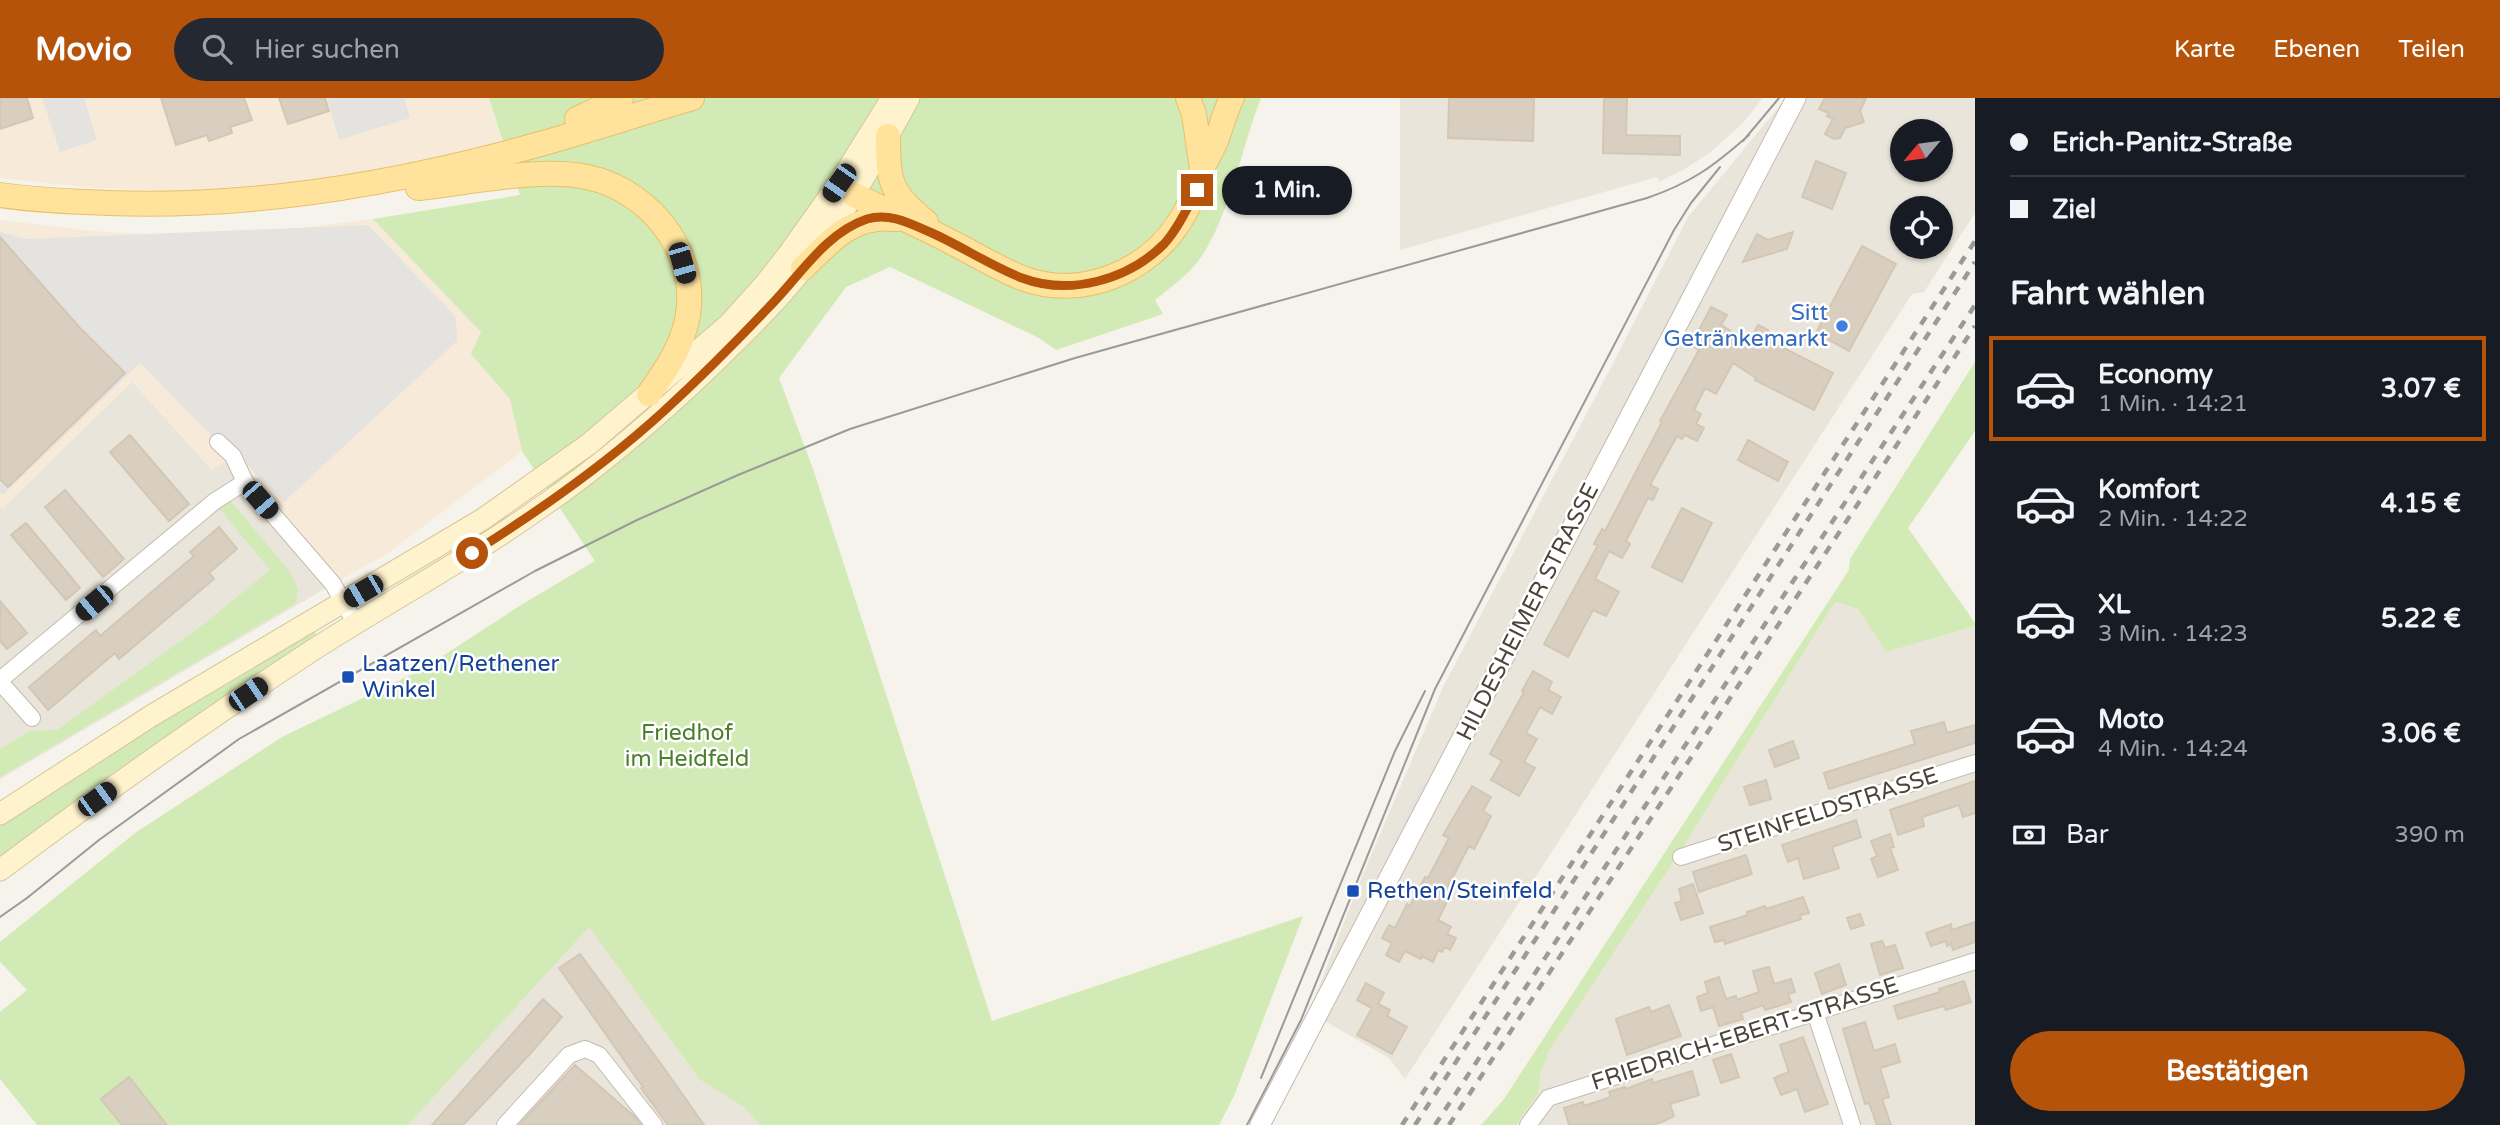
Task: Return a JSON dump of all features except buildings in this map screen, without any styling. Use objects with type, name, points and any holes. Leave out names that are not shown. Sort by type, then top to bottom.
[{"type":"main road","points":[[502,155],[621,98]]},
{"type":"main road","points":[[326,192],[502,155],[692,98]]},
{"type":"main road","points":[[1188,98],[1194,114],[1202,169]]},
{"type":"main road","points":[[847,189],[901,219],[1025,279],[1048,284],[1076,285],[1099,281],[1124,273],[1144,261],[1165,243],[1197,190],[1202,169],[1232,98]]},
{"type":"main road","points":[[897,99],[888,136],[889,177],[907,207],[952,242]]},
{"type":"main road","points":[[803,268],[897,99]]},
{"type":"main road","points":[[0,814],[151,716],[426,554],[531,487],[589,444],[728,326],[847,189],[888,136]]},
{"type":"main road","points":[[0,195],[129,205],[194,203],[326,192],[396,191],[558,173],[587,176],[618,186],[642,201],[662,220],[679,249],[689,300],[684,333],[669,365],[649,394]]},
{"type":"main road","points":[[0,870],[159,755],[315,649],[495,538],[602,462],[662,412],[740,338],[803,268],[838,234],[870,218],[901,219]]},
{"type":"street","name":"HILDESHEIMER STRASSE","points":[[1260,1125],[1796,98]]},
{"type":"street","points":[[218,442],[233,456],[245,482],[333,584],[356,624]]},
{"type":"street","points":[[32,718],[0,681],[215,501],[245,482]]},
{"type":"street","name":"STEINFELDSTRASSE","points":[[1681,857],[1975,763]]},
{"type":"street","name":"FRIEDRICH-EBERT-STRASSE","points":[[1528,1125],[1548,1098],[1975,961]]},
{"type":"street","points":[[1815,1012],[1852,1125]]},
{"type":"street","points":[[505,1125],[569,1055],[584,1049],[599,1055],[654,1125]]},
{"type":"shaded area","points":[[0,98],[489,98],[503,145],[380,175],[241,194],[94,188],[0,178]]},
{"type":"shaded area","points":[[42,98],[84,98],[97,140],[60,152]]},
{"type":"shaded area","points":[[327,98],[404,98],[410,118],[339,140]]},
{"type":"shaded area","points":[[1400,98],[1763,98],[1743,123],[1711,152],[1659,182],[1657,177],[1400,250]]},
{"type":"shaded area","points":[[1786,98],[1975,98],[1975,213],[1953,247],[1953,196],[1890,196],[1890,259],[1945,259],[1924,292],[1912,294],[1405,1079],[1389,1058],[1309,1012],[1363,874],[1443,687],[1688,217]]},
{"type":"shaded area","points":[[373,219],[481,332],[472,354],[510,399],[522,451],[387,554],[333,584],[232,457],[212,470],[133,381],[3,508],[0,507],[0,220],[92,231],[219,238]]},
{"type":"shaded area","points":[[368,225],[456,317],[457,341],[284,502],[231,449],[218,442],[140,363],[4,494],[0,493],[0,232],[27,239]]},
{"type":"shaded area","points":[[132,381],[212,470],[233,456],[333,584],[0,779],[0,507],[3,508]]},
{"type":"shaded area","points":[[1835,602],[1858,609],[1886,652],[1975,626],[1975,1125],[1516,1125],[1538,1094],[1540,1075],[1549,1051],[1678,855]]},
{"type":"shaded area","points":[[1422,782],[1429,785],[1394,853],[1388,850]]},
{"type":"shaded area","points":[[589,926],[699,1079],[745,1108],[760,1125],[408,1125]]},
{"type":"green space","name":"Friedhof im Heidfeld","points":[[489,98],[1261,98],[1215,233],[1195,265],[1155,300],[1163,314],[1056,350],[1039,338],[890,267],[846,287],[779,378],[813,469],[992,1021],[1303,916],[1234,1096],[1219,1125],[760,1125],[745,1108],[699,1079],[589,927],[408,1125],[37,1125],[0,1079],[0,1012],[27,990],[0,962],[0,942],[135,833],[282,737],[421,670],[595,561],[522,451],[510,399],[471,354],[481,332],[373,219],[520,195]]},
{"type":"green space","points":[[1975,362],[1975,431],[1908,528],[1975,626],[1886,652],[1858,609],[1835,602],[1678,855],[1549,1051],[1540,1075],[1538,1094],[1516,1125],[1481,1125],[1504,1099],[1849,570],[1850,559]]},
{"type":"green space","points":[[230,500],[290,572],[298,589],[296,603],[0,777],[0,749],[30,731],[57,730],[200,627],[270,570],[219,508]]},
{"type":"green space","points":[[309,623],[323,644],[0,870],[0,814]]},
{"type":"tram line","points":[[1743,141],[1779,98]]},
{"type":"tram line","points":[[0,917],[99,840],[239,739],[535,571],[637,520],[850,429],[1075,358],[1647,198],[1701,173],[1749,135]]},
{"type":"tram line","points":[[1247,1125],[1301,1020],[1435,689],[1674,230],[1691,203],[1720,167]]},
{"type":"tram line","points":[[1261,1078],[1395,751],[1425,691]]},
{"type":"railway","points":[[1402,1125],[1975,241]]},
{"type":"railway","points":[[1415,1125],[1975,262]]},
{"type":"railway","points":[[1435,1125],[1975,305]]},
{"type":"railway","points":[[1449,1125],[1975,326]]},
{"type":"place","name":"Sitt Getränkemarkt","points":[[1842,326]]},
{"type":"place","name":"Laatzen/Rethener Winkel","points":[[348,677]]},
{"type":"place","name":"Rethen/Steinfeld","points":[[1353,891]]},
{"type":"route","points":[[472,553],[602,462],[662,412],[740,338],[803,268],[838,234],[855,224],[870,218],[901,219],[1025,279],[1048,284],[1076,285],[1124,273],[1144,261],[1165,243],[1197,190]]}]
